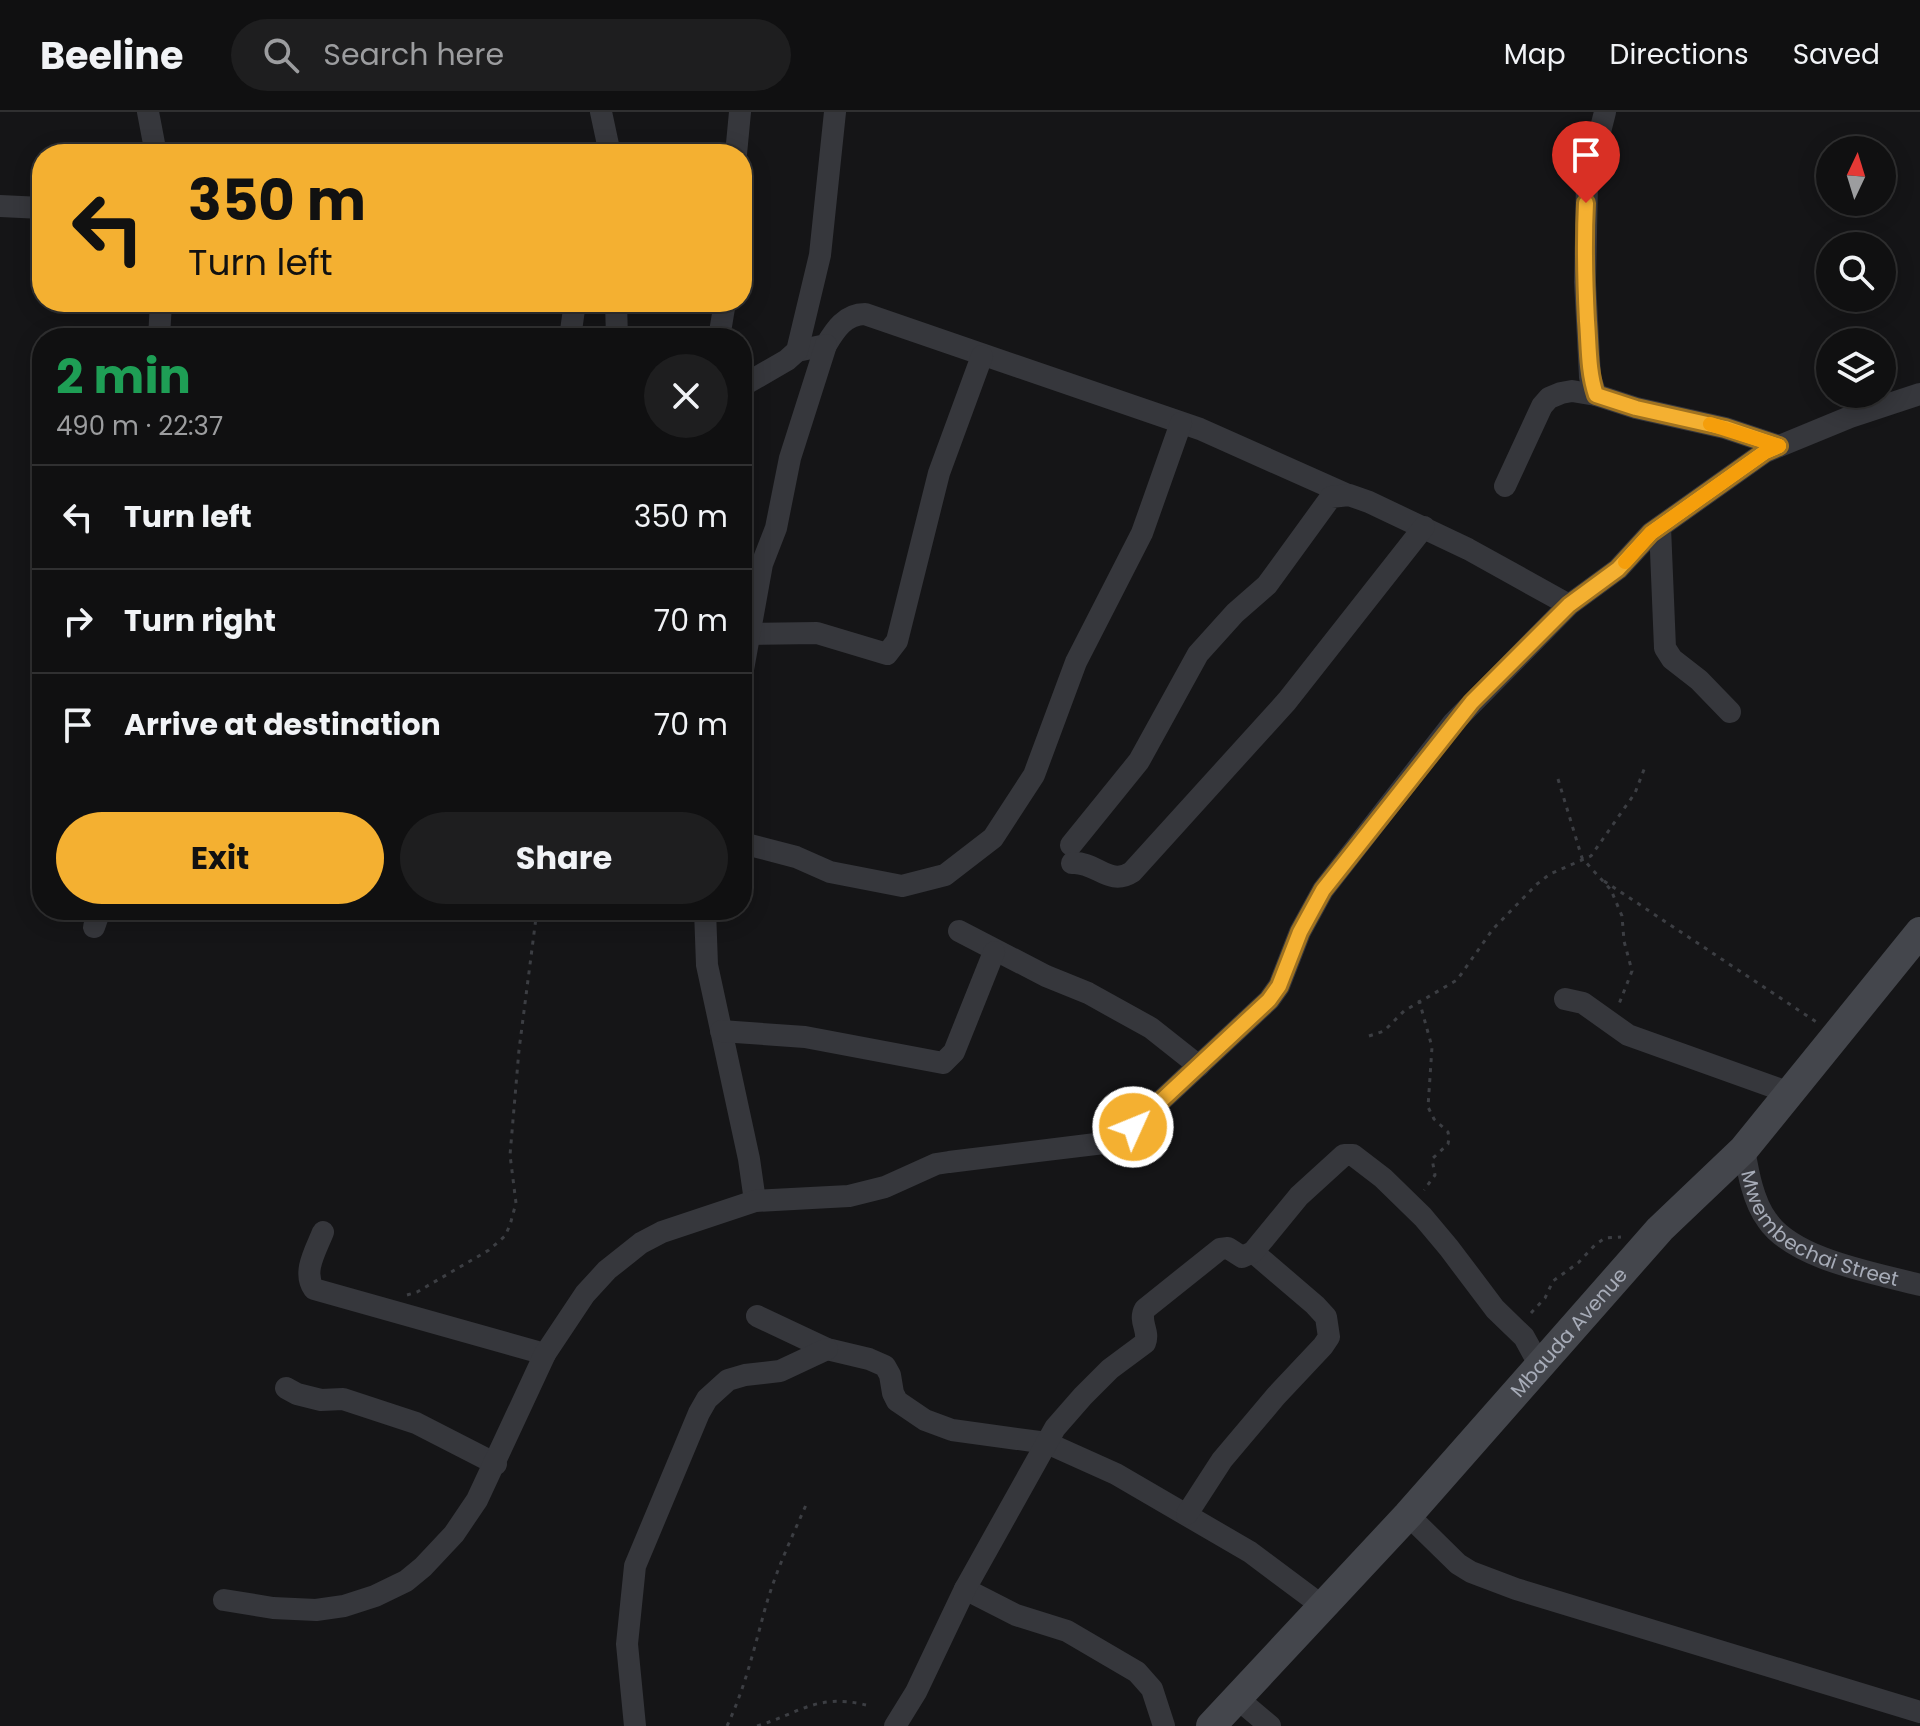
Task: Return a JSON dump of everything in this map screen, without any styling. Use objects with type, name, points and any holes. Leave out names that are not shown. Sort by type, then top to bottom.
[{"type":"street","points":[[148,112],[154,144]]},
{"type":"street","points":[[601,112],[608,144]]},
{"type":"street","points":[[737,144],[740,112]]},
{"type":"street","points":[[797,351],[820,255],[835,112]]},
{"type":"street","points":[[1596,395],[1590,377],[1585,224],[1587,183],[1605,112]]},
{"type":"street","points":[[0,206],[32,208]]},
{"type":"street","points":[[752,618],[762,564],[776,528],[790,458],[826,345],[843,322],[856,314],[865,314],[1181,423],[1424,527],[1569,605]]},
{"type":"street","points":[[752,380],[797,351],[826,345]]},
{"type":"street","points":[[752,634],[817,633],[887,654],[892,650],[897,641],[939,473],[982,356]]},
{"type":"street","points":[[1505,486],[1530,427],[1549,398],[1572,391],[1725,428],[1779,446]]},
{"type":"street","points":[[224,1600],[273,1608],[316,1610],[344,1606],[396,1586],[423,1567],[454,1534],[477,1500],[545,1354],[585,1294],[627,1253],[662,1232],[755,1201],[849,1196],[885,1187],[936,1164],[1104,1143],[1133,1127],[1269,1000],[1279,986],[1300,932],[1323,890],[1453,723],[1569,605],[1618,569],[1660,527],[1765,452],[1850,417],[1920,394]]},
{"type":"street","points":[[752,846],[796,857],[830,872],[902,886],[945,875],[993,838],[1034,775],[1076,662],[1142,533],[1181,423]]},
{"type":"street","points":[[1349,495],[1331,497],[1267,585],[1235,613],[1198,654],[1139,761],[1072,854],[1109,877],[1123,877],[1132,872],[1287,701],[1424,527]]},
{"type":"street","points":[[1660,527],[1665,648],[1672,659],[1699,680],[1730,712]]},
{"type":"street","points":[[705,920],[707,965],[749,1159],[755,1201]]},
{"type":"street","points":[[959,931],[994,952],[1088,993],[1151,1028],[1199,1066]]},
{"type":"street","name":"Mbauda Avenue","points":[[1211,1726],[1408,1515],[1660,1229],[1744,1149],[1920,932]]},
{"type":"street","points":[[721,1031],[805,1037],[943,1063],[954,1052],[994,952]]},
{"type":"street","points":[[1565,999],[1583,1003],[1628,1035],[1790,1093]]},
{"type":"street","name":"Mwembechai Street","points":[[1744,1149],[1757,1201],[1767,1220],[1782,1236],[1806,1250],[1920,1285]]},
{"type":"street","points":[[895,1726],[916,1692],[965,1589],[1055,1428],[1110,1369],[1145,1343],[1147,1336],[1142,1322],[1145,1309],[1220,1249],[1228,1248],[1246,1257],[1253,1252],[1299,1196],[1344,1155],[1353,1155],[1409,1204],[1449,1248],[1487,1300],[1524,1337],[1540,1366]]},
{"type":"street","points":[[323,1232],[309,1270],[314,1289],[545,1354]]},
{"type":"street","points":[[1187,1514],[1222,1460],[1329,1337],[1326,1317],[1292,1283],[1253,1252]]},
{"type":"street","points":[[757,1316],[827,1349],[885,1366],[897,1401],[925,1420],[952,1430],[1047,1443],[1116,1474],[1250,1552],[1321,1605]]},
{"type":"street","points":[[635,1726],[627,1644],[635,1566],[694,1422],[707,1399],[728,1380],[780,1371],[827,1349]]},
{"type":"street","points":[[286,1388],[321,1400],[343,1399],[416,1423],[496,1464]]},
{"type":"street","points":[[1408,1515],[1449,1556],[1471,1572],[1516,1589],[1920,1712]]},
{"type":"street","points":[[965,1589],[1016,1615],[1067,1631],[1137,1672],[1152,1689],[1164,1726]]},
{"type":"street","points":[[1238,1699],[1270,1726]]},
{"type":"path","points":[[1369,1036],[1384,1031],[1419,1000],[1457,980],[1493,929],[1537,884],[1550,874],[1591,856],[1635,793],[1645,767]]},
{"type":"path","points":[[1558,779],[1584,861],[1604,881],[1837,1035]]},
{"type":"path","points":[[1604,881],[1622,916],[1624,941],[1632,971],[1610,1022]]},
{"type":"path","points":[[388,1309],[402,1297],[478,1258],[498,1244],[510,1225],[516,1203],[510,1155],[519,1050],[536,920]]},
{"type":"path","points":[[1409,1204],[1432,1181],[1435,1175],[1432,1159],[1448,1144],[1449,1138],[1448,1132],[1434,1119],[1428,1107],[1432,1047],[1419,1000]]},
{"type":"path","points":[[1517,1333],[1545,1298],[1553,1281],[1605,1238],[1627,1235]]},
{"type":"path","points":[[727,1726],[752,1660],[765,1608],[806,1505]]},
{"type":"path","points":[[757,1726],[806,1706],[837,1699],[866,1705]]},
{"type":"slow traffic","points":[[1625,562],[1651,533],[1765,452],[1779,446],[1710,424]]},
{"type":"route","points":[[1133,1127],[1269,1000],[1279,986],[1300,932],[1323,890],[1472,702],[1569,605],[1618,569],[1651,533],[1765,452],[1779,446],[1725,428],[1636,408],[1596,395],[1590,377],[1585,282],[1586,203]]}]
